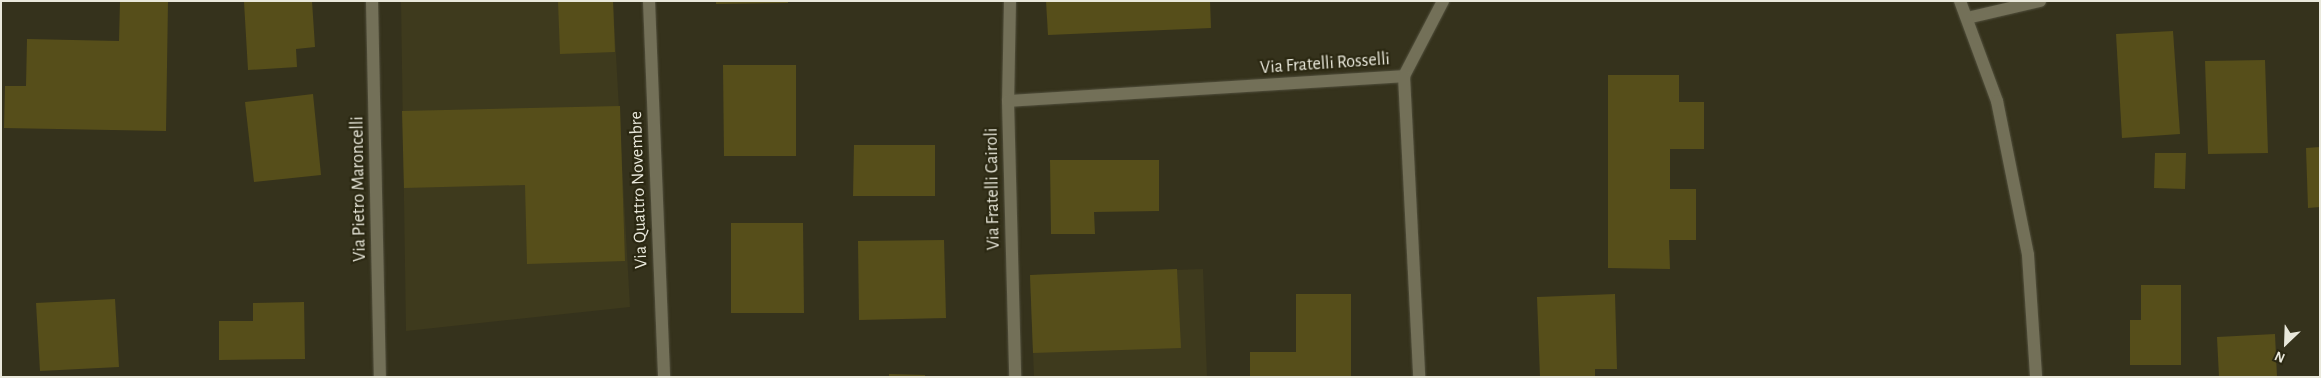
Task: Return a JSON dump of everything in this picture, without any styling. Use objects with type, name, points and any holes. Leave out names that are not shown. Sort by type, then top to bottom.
[{"type":"street","name":"Via Pietro Maroncelli","points":[[372,1],[380,377]]},
{"type":"street","name":"Via Quattro Novembre","points":[[649,1],[664,377]]},
{"type":"street","name":"Via Fratelli Cairoli","points":[[1010,1],[1008,101],[1015,377]]},
{"type":"street","points":[[1404,76],[1443,1]]},
{"type":"street","points":[[1960,1],[1997,101],[2028,255],[2036,377]]},
{"type":"street","points":[[1967,18],[2040,1]]},
{"type":"street","name":"Via Fratelli Rosselli","points":[[1008,101],[1404,76],[1419,377]]},
{"type":"shaded area","points":[[401,1],[613,1],[630,307],[406,331]]},
{"type":"shaded area","points":[[1203,269],[1207,377],[1034,377],[1030,275]]},
{"type":"building","points":[[120,1],[168,1],[166,131],[4,128],[5,86],[26,86],[27,39],[119,41]]},
{"type":"building","points":[[312,1],[315,47],[296,49],[297,67],[248,70],[244,2]]},
{"type":"building","points":[[558,1],[613,1],[615,52],[560,54]]},
{"type":"building","points":[[716,1],[788,1],[788,3],[716,4]]},
{"type":"building","points":[[1046,1],[1210,1],[1211,28],[1048,35]]},
{"type":"building","points":[[2173,31],[2180,134],[2122,138],[2116,34]]},
{"type":"building","points":[[2265,60],[2268,153],[2208,154],[2205,61]]},
{"type":"building","points":[[723,65],[796,65],[796,156],[724,156]]},
{"type":"building","points":[[1608,75],[1679,75],[1679,102],[1704,102],[1704,149],[1670,149],[1670,189],[1696,189],[1696,240],[1669,240],[1670,269],[1608,268]]},
{"type":"building","points":[[313,94],[321,175],[254,182],[245,102]]},
{"type":"building","points":[[620,106],[625,261],[527,264],[525,185],[404,188],[402,111]]},
{"type":"building","points":[[854,145],[935,145],[935,196],[853,196]]},
{"type":"building","points":[[2320,147],[2320,207],[2308,208],[2306,148]]},
{"type":"building","points":[[2155,153],[2186,153],[2185,189],[2154,188]]},
{"type":"building","points":[[1050,160],[1159,160],[1159,211],[1094,212],[1095,234],[1051,234]]},
{"type":"building","points":[[731,223],[803,223],[804,313],[731,313]]},
{"type":"building","points":[[944,240],[946,318],[859,320],[858,241]]},
{"type":"building","points":[[1177,269],[1181,348],[1033,353],[1030,275]]},
{"type":"building","points":[[2141,285],[2181,285],[2181,365],[2130,365],[2130,320],[2141,320]]},
{"type":"building","points":[[1296,294],[1351,294],[1351,377],[1250,377],[1250,352],[1296,352]]},
{"type":"building","points":[[1615,294],[1617,369],[1595,369],[1595,377],[1540,377],[1537,297]]},
{"type":"building","points":[[115,299],[119,367],[40,371],[36,303]]},
{"type":"building","points":[[304,302],[305,359],[219,360],[219,321],[253,321],[253,303]]},
{"type":"building","points":[[2275,334],[2277,377],[2219,377],[2217,337]]},
{"type":"building","points":[[889,374],[925,375],[925,377],[889,377]]}]
